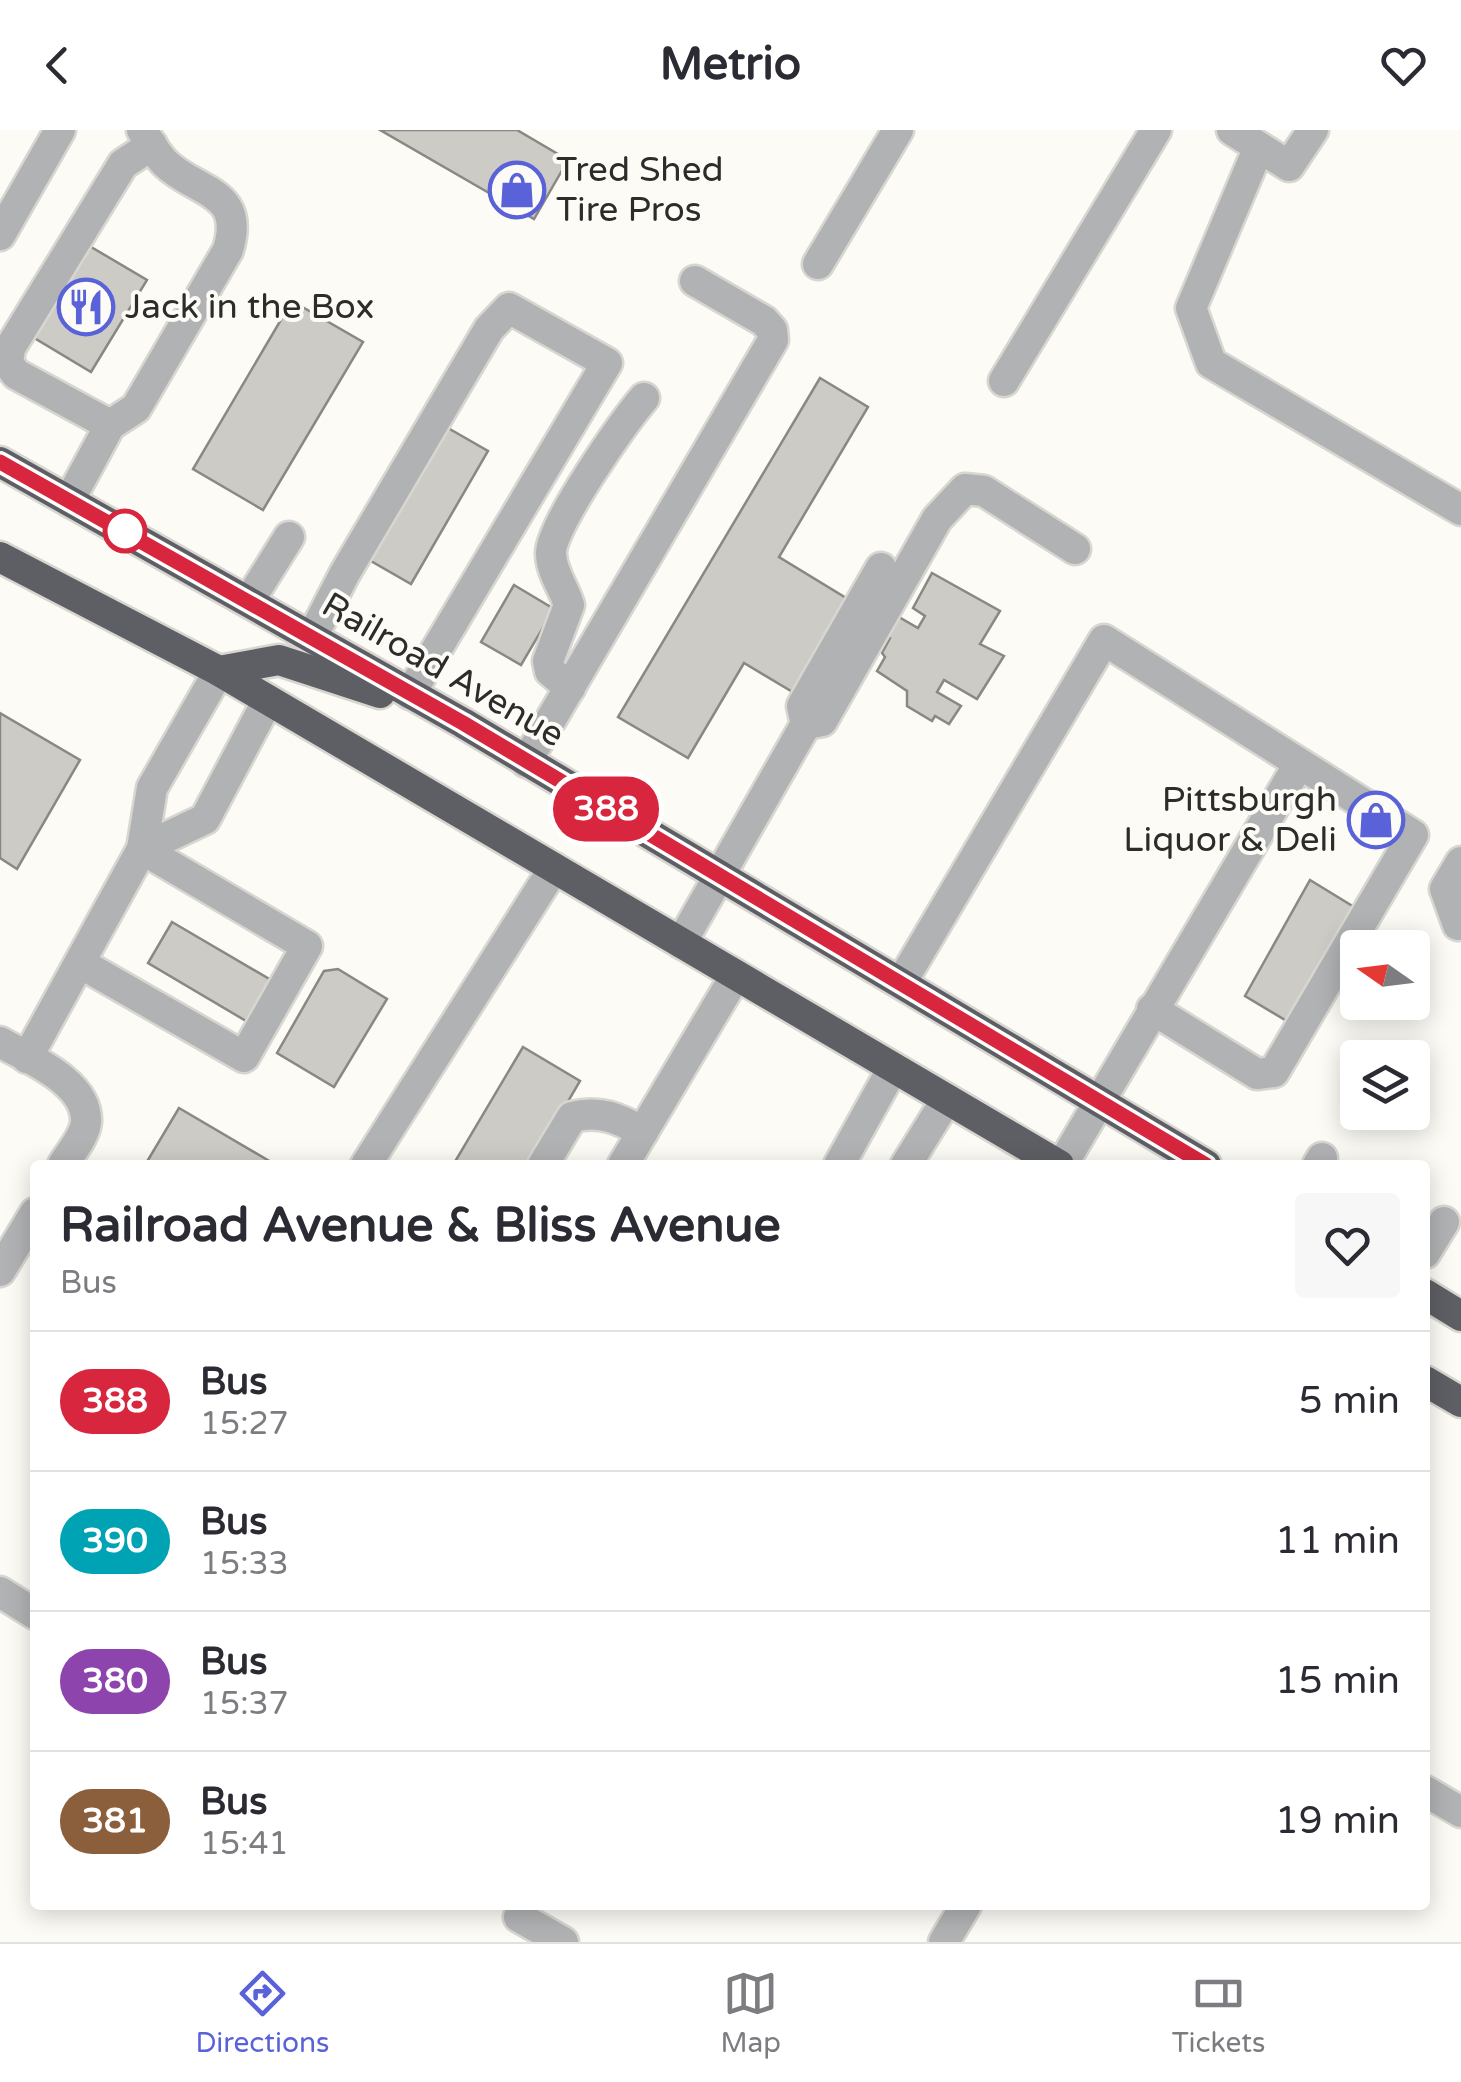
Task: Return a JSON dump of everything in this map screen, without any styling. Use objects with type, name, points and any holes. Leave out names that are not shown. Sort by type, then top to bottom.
[{"type":"highway","name":"Railroad Avenue","points":[[0,462],[463,723],[1198,1160]]},
{"type":"highway","points":[[0,557],[220,671],[1052,1160]]},
{"type":"highway","points":[[220,671],[279,660],[463,723]]},
{"type":"highway","points":[[1430,1297],[1461,1316]]},
{"type":"highway","points":[[1430,1384],[1461,1402]]},
{"type":"street","points":[[818,264],[898,130]]},
{"type":"street","points":[[1004,382],[1156,130]]},
{"type":"street","points":[[1232,130],[1289,166],[1313,130]]},
{"type":"street","points":[[0,235],[58,131]]},
{"type":"street","points":[[69,500],[110,425],[136,408],[228,250],[234,229],[230,211],[217,196],[166,164],[147,138],[122,164],[10,348],[8,363],[16,374],[110,425]]},
{"type":"street","points":[[1259,147],[1192,308],[1211,362],[1461,510]]},
{"type":"street","points":[[526,762],[773,340],[772,330],[764,321],[695,280]]},
{"type":"street","points":[[312,638],[345,573],[488,329],[509,308],[607,363],[410,694]]},
{"type":"street","points":[[570,688],[550,672],[548,661],[569,605],[552,561],[553,542],[610,442],[644,398]]},
{"type":"street","points":[[806,724],[822,721],[937,519],[965,489],[984,492],[1075,549]]},
{"type":"street","points":[[249,601],[289,536]]},
{"type":"street","points":[[681,943],[806,724],[802,706],[882,568]]},
{"type":"street","points":[[901,983],[1104,640],[1413,835],[1274,1072],[1256,1074],[1152,1009]]},
{"type":"street","points":[[27,1058],[142,849],[152,788],[220,671]]},
{"type":"street","points":[[142,849],[205,819],[268,700]]},
{"type":"street","points":[[1064,1160],[1299,764]]},
{"type":"street","points":[[80,963],[244,1057],[307,946],[142,849]]},
{"type":"street","points":[[1458,925],[1445,889],[1461,862]]},
{"type":"street","points":[[369,1160],[554,868]]},
{"type":"street","points":[[626,1160],[736,976]]},
{"type":"street","points":[[0,1042],[73,1088],[84,1106],[86,1126],[66,1160]]},
{"type":"street","points":[[842,1160],[893,1068]]},
{"type":"street","points":[[909,1160],[947,1099]]},
{"type":"street","points":[[546,1160],[572,1117],[588,1113],[615,1116],[643,1132]]},
{"type":"street","points":[[1430,1246],[1444,1222]]},
{"type":"street","points":[[0,1271],[30,1231]]},
{"type":"street","points":[[0,1592],[30,1611]]},
{"type":"street","points":[[1430,1794],[1461,1812]]},
{"type":"street","points":[[944,1942],[963,1910]]},
{"type":"street","points":[[514,1921],[563,1942]]},
{"type":"building","name":"Tred Shed Tire Pros","points":[[380,130],[517,130],[568,160],[534,219]]},
{"type":"building","name":"Jack in the Box","points":[[81,241],[147,280],[91,372],[26,333]]},
{"type":"building","points":[[292,301],[363,342],[263,510],[193,469]]},
{"type":"building","points":[[820,378],[868,407],[779,557],[851,601],[796,694],[744,663],[688,758],[618,717]]},
{"type":"building","points":[[441,424],[488,451],[411,584],[364,557]]},
{"type":"building","points":[[932,573],[1000,611],[980,644],[1004,656],[977,699],[944,680],[937,692],[961,706],[949,724],[935,716],[932,721],[907,706],[907,691],[877,671],[890,638],[886,635],[897,616],[918,628],[925,616],[913,608]]},
{"type":"building","points":[[514,585],[554,609],[521,665],[481,642]]},
{"type":"building","points":[[0,713],[80,760],[17,869],[0,858]]},
{"type":"building","points":[[1310,880],[1354,907],[1290,1023],[1245,996]]},
{"type":"building","points":[[172,922],[271,980],[246,1021],[148,963]]},
{"type":"building","points":[[338,969],[387,999],[334,1087],[277,1053],[324,971]]},
{"type":"building","points":[[523,1047],[580,1081],[534,1160],[456,1160]]},
{"type":"building","points":[[179,1108],[267,1160],[148,1160]]},
{"type":"bus line","name":"388","points":[[0,462],[463,723],[1198,1160]]},
{"type":"place","name":"Tred Shed Tire Pros","points":[[517,190]]},
{"type":"place","name":"Jack in the Box","points":[[86,307]]},
{"type":"place","name":"Pittsburgh Liquor & Deli","points":[[1376,820]]}]
